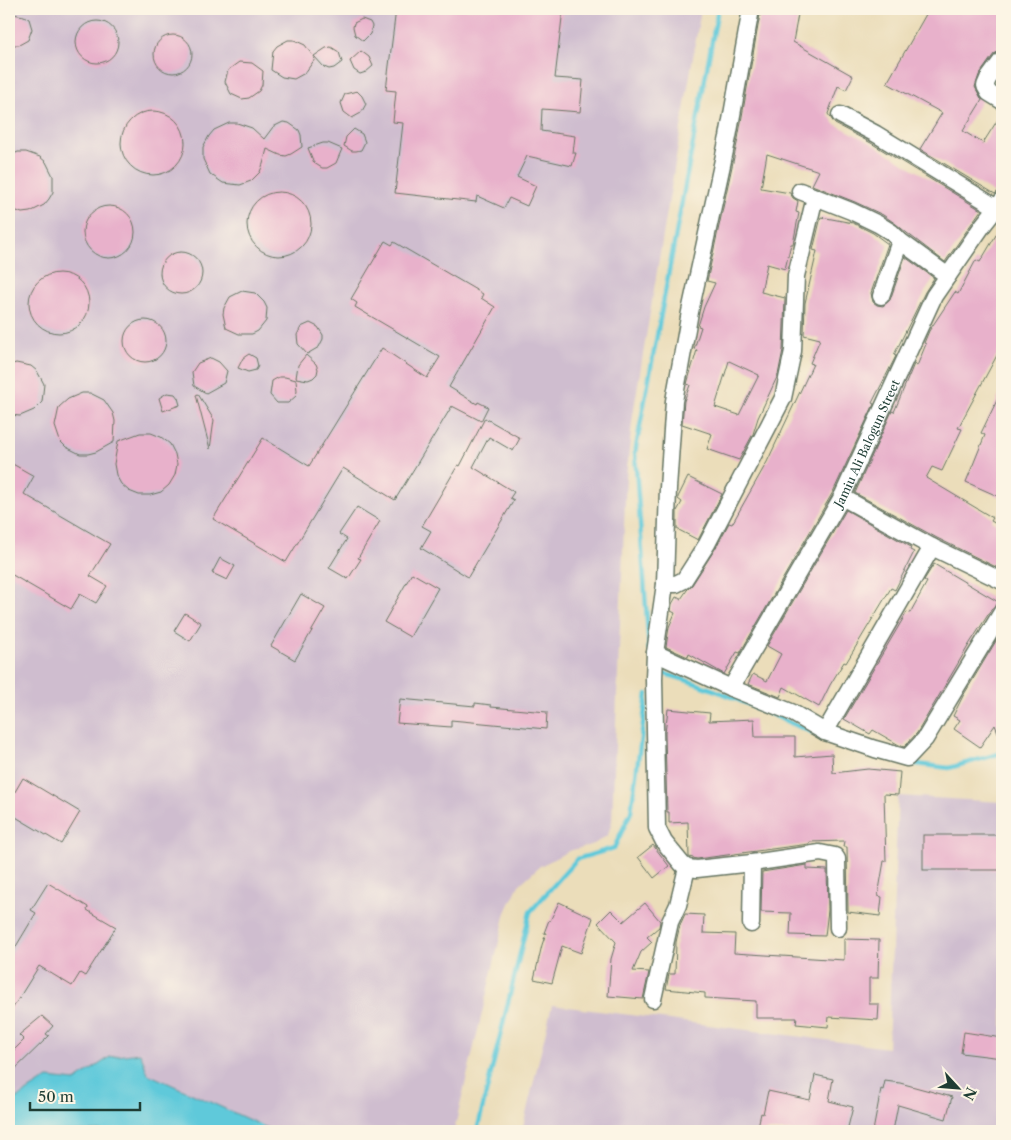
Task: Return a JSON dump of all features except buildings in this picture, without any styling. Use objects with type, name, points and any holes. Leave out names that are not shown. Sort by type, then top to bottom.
[{"type":"street","points":[[751,9],[728,137],[690,312],[674,401],[668,488],[665,584],[654,666],[658,828],[664,842],[687,868],[697,869],[752,863],[820,853],[835,856],[837,859],[838,928]]},
{"type":"street","points":[[1002,60],[985,86],[989,93],[1002,101]]},
{"type":"street","points":[[840,115],[1000,204]]},
{"type":"street","points":[[665,584],[676,584],[684,580],[716,526],[783,398],[793,351],[796,276],[808,194],[878,224],[948,276]]},
{"type":"street","name":"Jamiu Ali Balogun Street","points":[[731,688],[842,497],[934,296],[1000,204]]},
{"type":"street","points":[[880,296],[900,241]]},
{"type":"street","points":[[842,497],[932,547],[1002,581]]},
{"type":"street","points":[[825,732],[932,547]]},
{"type":"street","points":[[654,666],[731,688],[791,712],[825,732],[907,758],[925,739],[1002,612]]},
{"type":"street","points":[[751,924],[752,863]]},
{"type":"street","points":[[653,999],[670,922],[678,905],[687,868]]},
{"type":"shaded area","points":[[9,9],[701,9],[633,414],[626,477],[612,821],[608,835],[594,844],[569,851],[540,866],[519,885],[506,912],[454,1131],[274,1131],[110,1057],[75,1081],[48,1078],[9,1103]]},
{"type":"shaded area","points":[[898,796],[1002,802],[1002,1131],[522,1131],[552,1005],[888,1048]]},
{"type":"water","points":[[140,1053],[148,1074],[274,1131],[9,1131],[9,1103],[48,1078],[75,1081],[110,1057]]},
{"type":"waterway","points":[[649,649],[635,453],[718,9]]},
{"type":"waterway","points":[[657,672],[716,691],[811,732]]},
{"type":"waterway","points":[[477,1131],[530,912],[577,859],[614,848],[631,812],[647,694]]},
{"type":"waterway","points":[[908,763],[949,768],[1002,753]]}]
